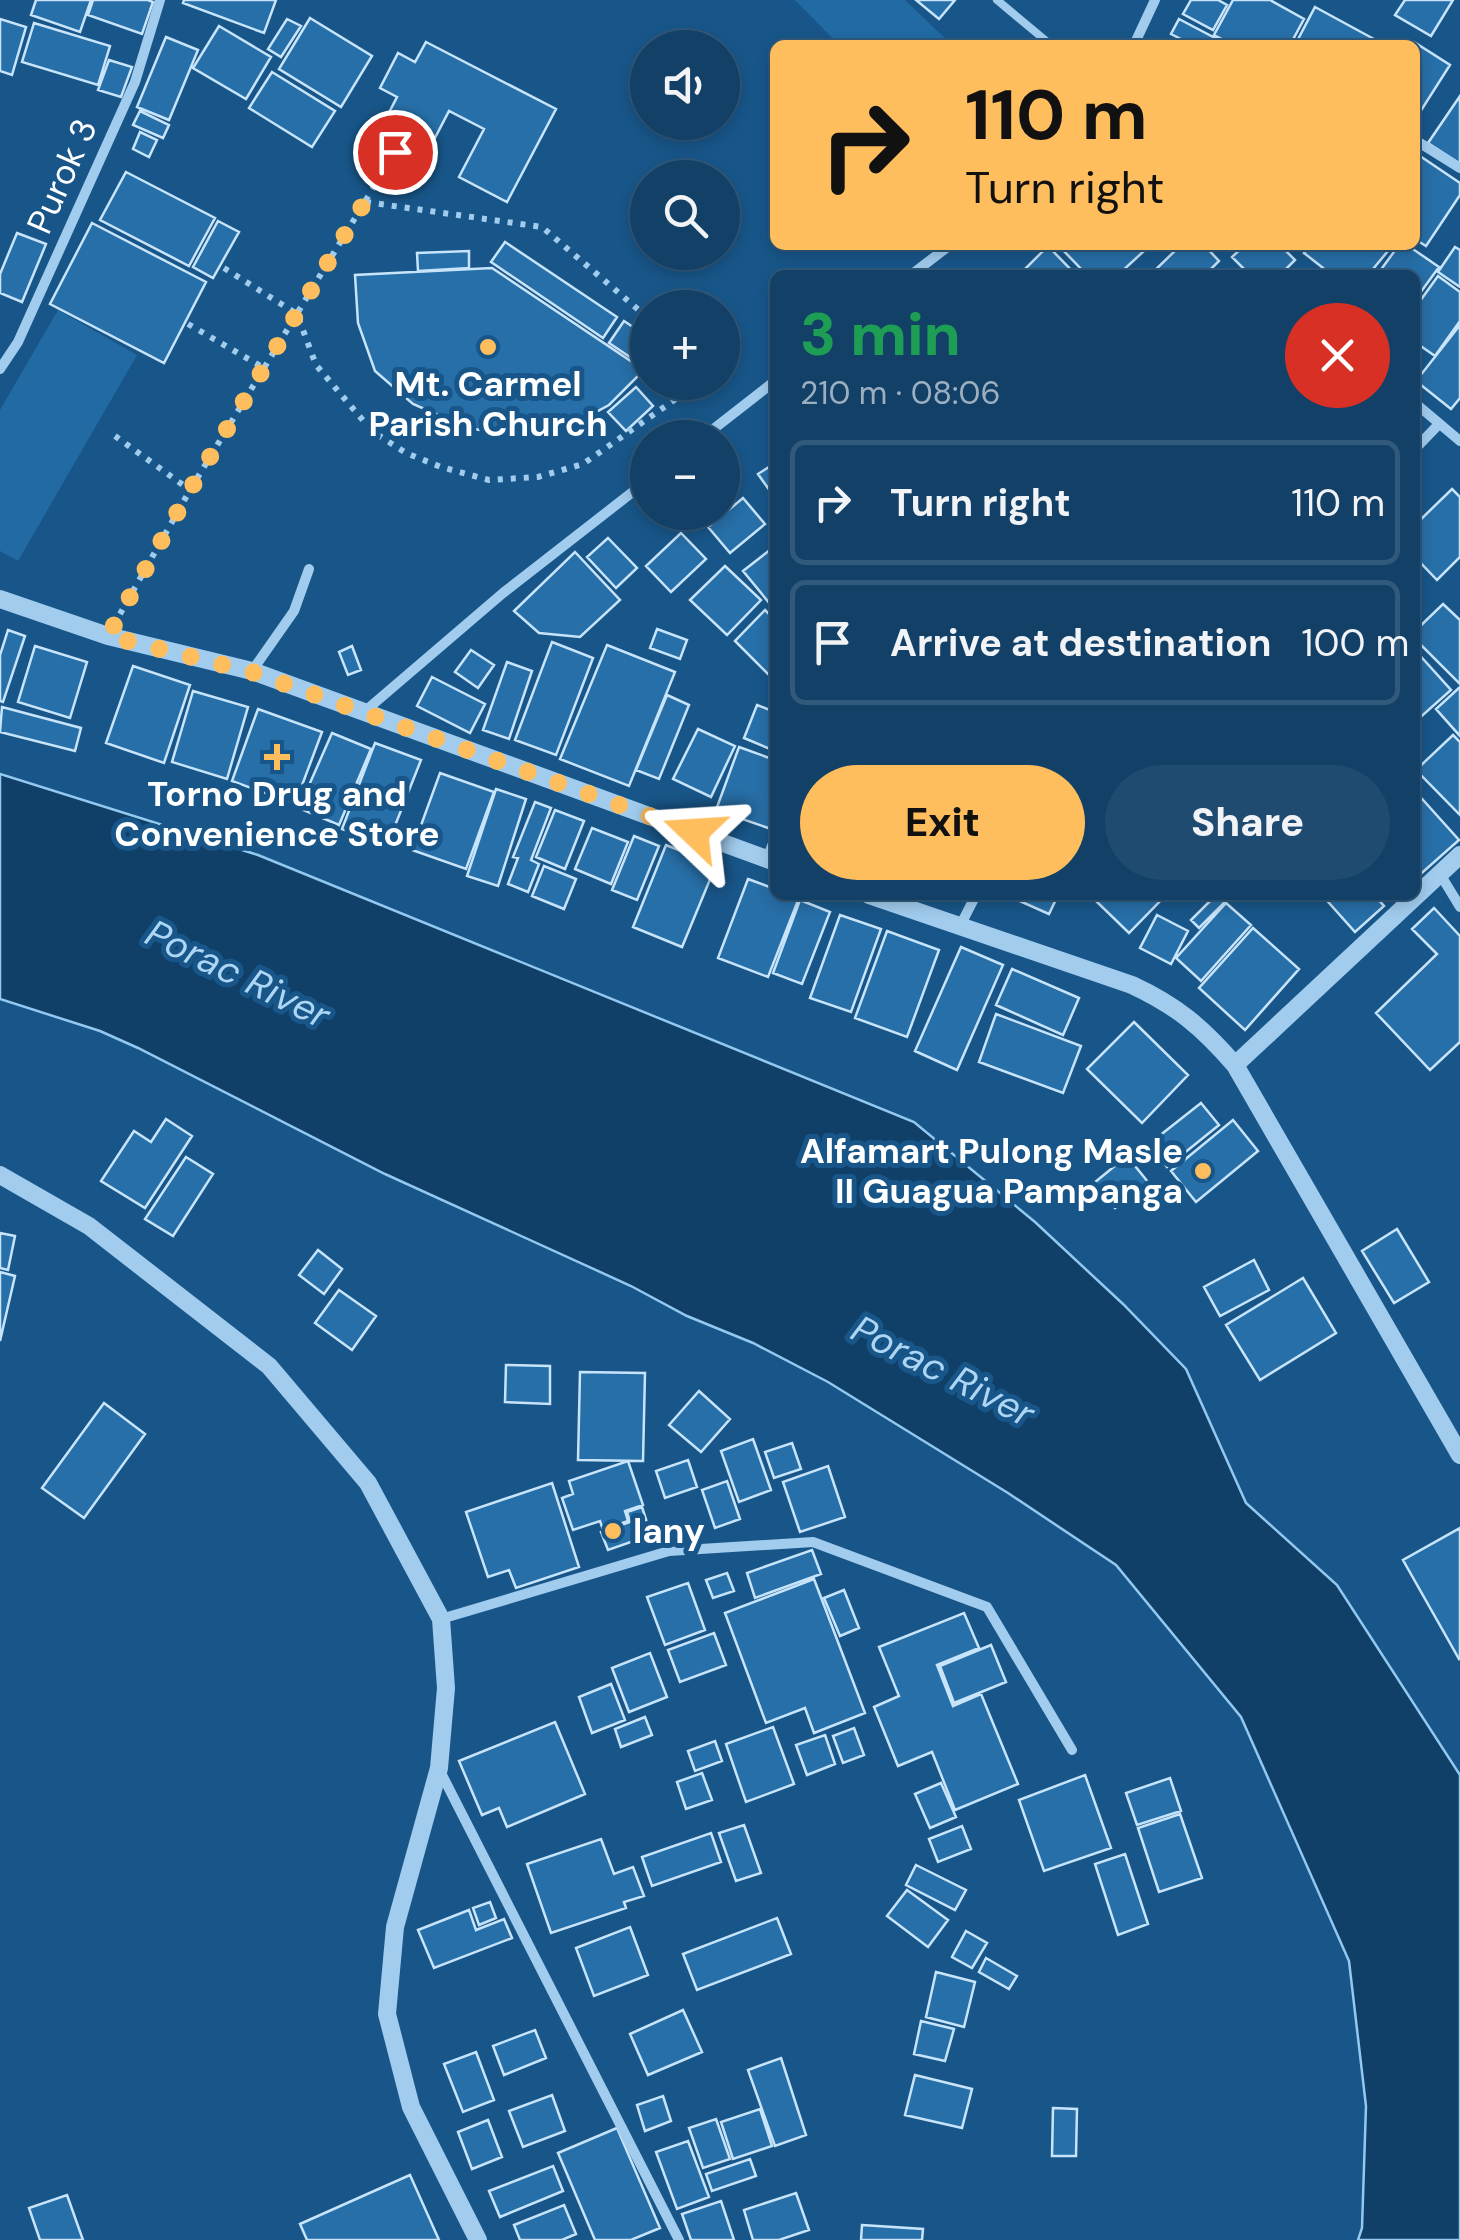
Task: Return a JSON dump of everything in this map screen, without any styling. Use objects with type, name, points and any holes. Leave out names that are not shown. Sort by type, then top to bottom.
[{"type":"street","name":"Purok 3","points":[[0,369],[18,342],[135,82],[160,0]]},
{"type":"street","points":[[1136,40],[1155,0]]},
{"type":"street","points":[[1420,143],[1460,168]]},
{"type":"street","points":[[918,270],[944,250]]},
{"type":"street","points":[[725,420],[770,385]]},
{"type":"street","points":[[1420,408],[1460,441]]},
{"type":"street","points":[[1420,444],[1438,424]]},
{"type":"street","points":[[364,712],[503,593],[630,494]]},
{"type":"street","points":[[252,672],[294,610],[309,569]]},
{"type":"street","points":[[0,600],[108,636],[252,672],[770,861]]},
{"type":"street","points":[[1420,893],[1460,855]]},
{"type":"street","points":[[1440,874],[1460,907]]},
{"type":"street","points":[[883,900],[1113,978],[1171,1003],[1204,1029],[1235,1065],[1460,1454]]},
{"type":"street","points":[[960,927],[974,900]]},
{"type":"street","points":[[1235,1065],[1412,900]]},
{"type":"street","points":[[0,1175],[90,1226],[268,1366],[368,1483],[441,1619],[446,1688],[438,1768],[395,1928],[387,2014],[410,2107],[478,2240]]},
{"type":"street","points":[[441,1619],[669,1551],[813,1542],[987,1608],[1072,1750]]},
{"type":"street","points":[[438,1768],[679,2240]]},
{"type":"lane","points":[[997,0],[1045,40]]},
{"type":"path","points":[[108,636],[190,490],[395,152]]},
{"type":"path","points":[[366,202],[542,227],[630,303]]},
{"type":"path","points":[[224,268],[297,314],[316,365],[372,431],[441,467],[488,480],[538,477],[583,464],[674,400]]},
{"type":"path","points":[[188,324],[264,368]]},
{"type":"path","points":[[115,436],[190,490]]},
{"type":"shaded area","points":[[795,0],[905,0],[947,40],[834,40]]},
{"type":"shaded area","points":[[58,310],[137,355],[18,561],[0,551],[0,410]]},
{"type":"water","name":"Porac River","points":[[0,774],[258,855],[914,1122],[1035,1222],[1123,1304],[1186,1369],[1246,1503],[1337,1585],[1460,1775],[1460,2240],[1358,2240],[1362,2228],[1366,2106],[1349,1961],[1241,1717],[1116,1565],[828,1382],[753,1343],[687,1316],[631,1286],[385,1174],[138,1048],[100,1031],[0,999]]},
{"type":"building","points":[[36,0],[91,0],[80,32],[31,15]]},
{"type":"building","points":[[93,0],[153,2],[142,34],[88,15]]},
{"type":"building","points":[[276,0],[264,33],[183,3]]},
{"type":"building","points":[[916,0],[955,0],[939,19]]},
{"type":"building","points":[[1191,0],[1218,0],[1227,5],[1213,30],[1183,14]]},
{"type":"building","points":[[1233,0],[1270,0],[1304,19],[1293,40],[1224,40],[1214,35]]},
{"type":"building","points":[[1405,0],[1453,0],[1431,36],[1395,15]]},
{"type":"building","points":[[1315,7],[1376,40],[1298,40]]},
{"type":"building","points":[[310,18],[372,56],[341,107],[279,69]]},
{"type":"building","points":[[0,19],[26,27],[12,75],[0,71]]},
{"type":"building","points":[[287,19],[301,26],[281,57],[268,49]]},
{"type":"building","points":[[1179,19],[1215,38],[1183,40],[1171,34]]},
{"type":"building","points":[[34,23],[110,46],[98,85],[22,62]]},
{"type":"building","points":[[219,26],[271,57],[246,99],[193,68]]},
{"type":"building","points":[[166,37],[198,50],[169,120],[137,107]]},
{"type":"building","points":[[426,42],[556,109],[507,202],[459,177],[484,129],[449,111],[425,157],[378,134],[397,97],[380,88],[398,53],[415,62]]},
{"type":"building","points":[[1420,46],[1450,65],[1420,112]]},
{"type":"building","points":[[109,60],[132,67],[121,97],[98,90]]},
{"type":"building","points":[[272,72],[335,111],[312,147],[249,108]]},
{"type":"building","points":[[1460,96],[1460,164],[1428,143]]},
{"type":"building","points":[[140,111],[169,125],[163,138],[133,125]]},
{"type":"building","points":[[140,132],[157,140],[149,157],[133,149]]},
{"type":"building","points":[[1420,156],[1460,183],[1460,195],[1426,246],[1420,242]]},
{"type":"building","points":[[126,172],[215,218],[189,266],[100,220]]},
{"type":"building","points":[[218,221],[239,232],[213,278],[193,267]]},
{"type":"building","points":[[92,223],[206,282],[164,363],[50,304]]},
{"type":"building","points":[[17,233],[46,244],[22,302],[0,293],[0,274]]},
{"type":"building","points":[[505,242],[617,317],[603,338],[491,262]]},
{"type":"building","points":[[1455,247],[1460,250],[1460,287],[1438,272]]},
{"type":"building","points":[[1044,250],[1052,250],[1071,270],[1024,270]]},
{"type":"building","points":[[1063,250],[1145,250],[1123,270],[1082,270]]},
{"type":"building","points":[[1176,250],[1209,250],[1219,261],[1210,270],[1155,270]]},
{"type":"building","points":[[1240,250],[1285,250],[1295,260],[1285,270],[1245,270],[1232,257]]},
{"type":"building","points":[[1389,250],[1372,270],[1326,270],[1304,253]]},
{"type":"building","points":[[1395,250],[1414,250],[1439,267],[1420,293],[1420,270],[1381,270]]},
{"type":"building","points":[[469,251],[469,268],[418,271],[417,253]]},
{"type":"building","name":"Mt. Carmel Parish Church","points":[[492,268],[630,361],[630,384],[609,405],[570,426],[521,436],[467,428],[413,404],[375,371],[358,323],[355,275]]},
{"type":"building","points":[[1438,276],[1460,292],[1460,321],[1435,356],[1420,346],[1420,301]]},
{"type":"building","points":[[624,321],[630,325],[630,357],[609,343]]},
{"type":"building","points":[[1460,325],[1460,398],[1451,409],[1420,384],[1420,376]]},
{"type":"building","points":[[630,392],[630,400],[648,400],[653,406],[638,420],[630,420],[626,431],[608,412]]},
{"type":"building","points":[[770,466],[770,491],[758,474]]},
{"type":"building","points":[[1452,489],[1460,497],[1460,557],[1437,580],[1420,562],[1420,520]]},
{"type":"building","points":[[743,498],[765,524],[730,553],[711,530],[740,530]]},
{"type":"building","points":[[681,533],[706,559],[671,592],[646,566]]},
{"type":"building","points":[[608,538],[637,568],[616,588],[587,557]]},
{"type":"building","points":[[770,550],[770,604],[743,571]]},
{"type":"building","points":[[575,552],[620,600],[580,637],[539,633],[514,611]]},
{"type":"building","points":[[725,566],[761,600],[727,635],[690,600]]},
{"type":"building","points":[[1443,604],[1460,620],[1460,684],[1420,644],[1420,626]]},
{"type":"building","points":[[765,610],[770,615],[770,676],[735,641]]},
{"type":"building","points":[[657,629],[687,640],[680,659],[650,648]]},
{"type":"building","points":[[8,630],[25,636],[3,702],[0,655]]},
{"type":"building","points":[[552,642],[593,658],[556,755],[515,740]]},
{"type":"building","points":[[607,645],[675,672],[629,786],[560,759]]},
{"type":"building","points":[[35,646],[87,662],[70,718],[18,702]]},
{"type":"building","points":[[352,646],[361,670],[348,675],[339,652]]},
{"type":"building","points":[[471,650],[494,665],[478,688],[455,672]]},
{"type":"building","points":[[1420,656],[1451,690],[1420,718]]},
{"type":"building","points":[[507,662],[532,671],[509,739],[483,730]]},
{"type":"building","points":[[133,666],[190,685],[164,763],[106,743]]},
{"type":"building","points":[[432,677],[485,704],[470,733],[417,706]]},
{"type":"building","points":[[1460,687],[1460,736],[1436,709]]},
{"type":"building","points":[[193,691],[248,707],[227,779],[172,762]]},
{"type":"building","points":[[667,695],[689,705],[659,779],[636,770]]},
{"type":"building","points":[[757,705],[770,710],[770,749],[744,738]]},
{"type":"building","points":[[2,707],[81,728],[75,751],[0,732]]},
{"type":"building","name":"Torno Drug and Convenience Store","points":[[258,709],[322,732],[295,804],[232,781]]},
{"type":"building","points":[[698,729],[735,746],[711,797],[673,779]]},
{"type":"building","points":[[332,733],[371,749],[339,825],[299,808]]},
{"type":"building","points":[[1453,735],[1460,742],[1460,815],[1420,774],[1420,766]]},
{"type":"building","points":[[375,743],[421,760],[387,846],[342,829]]},
{"type":"building","points":[[739,747],[770,758],[770,829],[716,810]]},
{"type":"building","points":[[440,773],[494,792],[466,869],[412,850]]},
{"type":"building","points":[[496,789],[526,799],[498,886],[467,876]]},
{"type":"building","points":[[1420,797],[1459,840],[1420,875]]},
{"type":"building","points":[[535,802],[551,808],[531,860],[539,864],[528,892],[508,884],[518,858],[513,857]]},
{"type":"building","points":[[555,810],[584,821],[565,869],[536,857]]},
{"type":"building","points":[[592,828],[628,842],[611,884],[575,869]]},
{"type":"building","points":[[634,836],[659,846],[637,900],[612,890]]},
{"type":"building","points":[[666,845],[716,865],[682,947],[633,927]]},
{"type":"building","points":[[544,866],[576,879],[564,909],[532,896]]},
{"type":"building","points":[[748,879],[770,887],[770,900],[798,900],[768,977],[718,958]]},
{"type":"building","points":[[800,900],[830,912],[802,984],[773,973]]},
{"type":"building","points":[[1017,900],[1056,900],[1049,914]]},
{"type":"building","points":[[1099,900],[1161,900],[1129,933]]},
{"type":"building","points":[[1211,900],[1227,900],[1199,928],[1191,920]]},
{"type":"building","points":[[1326,900],[1379,900],[1384,906],[1355,932]]},
{"type":"building","points":[[1226,903],[1251,925],[1201,981],[1176,958]]},
{"type":"building","points":[[1434,908],[1460,936],[1460,1042],[1430,1070],[1376,1013],[1437,954],[1412,929]]},
{"type":"building","points":[[840,915],[881,929],[851,1012],[810,998]]},
{"type":"building","points":[[1157,915],[1188,931],[1171,964],[1140,948]]},
{"type":"building","points":[[1253,928],[1299,969],[1245,1030],[1199,988]]},
{"type":"building","points":[[887,931],[939,950],[907,1037],[855,1018]]},
{"type":"building","points":[[961,947],[1003,965],[957,1070],[915,1051]]},
{"type":"building","points":[[1012,969],[1079,998],[1063,1035],[996,1005]]},
{"type":"building","points":[[996,1014],[1081,1046],[1063,1093],[979,1062]]},
{"type":"building","points":[[1134,1022],[1188,1075],[1142,1123],[1087,1069]]},
{"type":"building","points":[[1201,1103],[1219,1125],[1167,1167],[1149,1144]]},
{"type":"building","points":[[166,1119],[192,1136],[145,1208],[101,1181],[134,1131],[151,1142]]},
{"type":"building","points":[[1233,1120],[1258,1151],[1196,1202],[1171,1171]]},
{"type":"building","points":[[1127,1156],[1148,1182],[1115,1208],[1094,1183]]},
{"type":"building","points":[[186,1157],[213,1174],[173,1236],[145,1219]]},
{"type":"building","points":[[1397,1229],[1429,1282],[1394,1303],[1362,1251]]},
{"type":"building","points":[[0,1233],[15,1236],[8,1270],[0,1268]]},
{"type":"building","points":[[318,1250],[342,1269],[324,1294],[299,1275]]},
{"type":"building","points":[[1254,1260],[1269,1290],[1220,1316],[1204,1287]]},
{"type":"building","points":[[0,1272],[15,1276],[0,1341]]},
{"type":"building","points":[[1303,1278],[1336,1333],[1260,1380],[1226,1325]]},
{"type":"building","points":[[339,1290],[376,1316],[352,1350],[315,1323]]},
{"type":"building","points":[[506,1365],[550,1366],[550,1404],[505,1402]]},
{"type":"building","points":[[580,1372],[645,1373],[643,1461],[578,1460]]},
{"type":"building","points":[[699,1391],[730,1419],[701,1452],[669,1425]]},
{"type":"building","points":[[104,1403],[145,1434],[84,1518],[42,1488]]},
{"type":"building","points":[[753,1439],[771,1490],[739,1502],[721,1451]]},
{"type":"building","points":[[792,1443],[801,1469],[774,1478],[765,1452]]},
{"type":"building","points":[[688,1460],[697,1487],[665,1498],[656,1471]]},
{"type":"building","points":[[628,1461],[643,1505],[625,1511],[628,1521],[603,1530],[600,1521],[573,1530],[562,1498],[573,1494],[569,1481]]},
{"type":"building","points":[[828,1466],[845,1517],[800,1532],[783,1482]]},
{"type":"building","points":[[727,1481],[740,1519],[715,1528],[702,1490]]},
{"type":"building","points":[[552,1483],[579,1567],[516,1588],[509,1570],[488,1577],[466,1512]]},
{"type":"building","points":[[642,1507],[651,1535],[608,1550],[601,1532],[630,1522],[627,1512]]},
{"type":"building","points":[[1460,1528],[1460,1658],[1459,1659],[1403,1560]]},
{"type":"building","points":[[812,1550],[821,1574],[755,1598],[747,1573]]},
{"type":"building","points":[[727,1573],[734,1591],[713,1598],[706,1580]]},
{"type":"building","points":[[814,1579],[865,1713],[814,1733],[805,1708],[766,1723],[725,1613]]},
{"type":"building","points":[[688,1583],[705,1630],[665,1645],[647,1597]]},
{"type":"building","points":[[844,1590],[859,1628],[840,1636],[824,1598]]},
{"type":"building","points":[[964,1613],[979,1648],[937,1665],[953,1706],[981,1694],[1018,1784],[955,1810],[932,1752],[898,1766],[874,1707],[899,1696],[879,1647]]},
{"type":"building","points":[[714,1633],[726,1665],[680,1682],[668,1650]]},
{"type":"building","points":[[991,1645],[1006,1682],[954,1703],[940,1666]]},
{"type":"building","points":[[650,1653],[667,1697],[629,1712],[612,1668]]},
{"type":"building","points":[[611,1684],[625,1720],[592,1733],[579,1697]]},
{"type":"building","points":[[645,1717],[652,1735],[621,1747],[615,1729]]},
{"type":"building","points":[[555,1722],[585,1794],[507,1827],[499,1808],[482,1815],[459,1761]]},
{"type":"building","points":[[773,1727],[794,1784],[746,1802],[726,1744]]},
{"type":"building","points":[[854,1728],[864,1755],[843,1763],[833,1736]]},
{"type":"building","points":[[825,1735],[835,1764],[807,1775],[796,1745]]},
{"type":"building","points":[[715,1741],[722,1761],[695,1771],[688,1751]]},
{"type":"building","points":[[702,1773],[712,1800],[686,1809],[677,1782]]},
{"type":"building","points":[[1085,1775],[1111,1848],[1044,1871],[1019,1800]]},
{"type":"building","points":[[1170,1778],[1181,1811],[1137,1825],[1126,1793]]},
{"type":"building","points":[[941,1783],[956,1817],[930,1828],[915,1794]]},
{"type":"building","points":[[1180,1814],[1202,1878],[1159,1892],[1138,1828]]},
{"type":"building","points":[[744,1825],[761,1873],[736,1881],[719,1833]]},
{"type":"building","points":[[962,1826],[971,1849],[938,1862],[929,1839]]},
{"type":"building","points":[[711,1833],[721,1862],[652,1886],[642,1857]]},
{"type":"building","points":[[601,1839],[614,1874],[633,1867],[644,1896],[624,1902],[626,1908],[551,1933],[527,1864]]},
{"type":"building","points":[[1125,1854],[1148,1924],[1118,1935],[1095,1864]]},
{"type":"building","points":[[916,1865],[966,1890],[955,1910],[906,1885]]},
{"type":"building","points":[[907,1890],[948,1920],[928,1947],[887,1916]]},
{"type":"building","points":[[490,1902],[496,1918],[479,1925],[473,1908]]},
{"type":"building","points":[[469,1910],[476,1930],[504,1919],[512,1938],[434,1968],[418,1930]]},
{"type":"building","points":[[777,1918],[791,1954],[697,1990],[683,1954]]},
{"type":"building","points":[[630,1927],[648,1975],[594,1996],[576,1948]]},
{"type":"building","points":[[966,1931],[987,1943],[972,1968],[952,1957]]},
{"type":"building","points":[[986,1958],[1017,1976],[1009,1989],[979,1972]]},
{"type":"building","points":[[936,1972],[975,1982],[964,2027],[926,2017]]},
{"type":"building","points":[[683,2010],[702,2052],[648,2075],[630,2034]]},
{"type":"building","points":[[921,2021],[954,2029],[945,2061],[914,2054]]},
{"type":"building","points":[[535,2030],[546,2058],[504,2075],[493,2046]]},
{"type":"building","points":[[476,2052],[494,2100],[463,2112],[444,2064]]},
{"type":"building","points":[[781,2058],[806,2135],[775,2146],[748,2070]]},
{"type":"building","points":[[915,2075],[972,2089],[962,2128],[905,2115]]},
{"type":"building","points":[[552,2095],[565,2131],[523,2147],[509,2111]]},
{"type":"building","points":[[663,2096],[671,2121],[645,2131],[637,2105]]},
{"type":"building","points":[[1053,2108],[1077,2109],[1076,2156],[1052,2156]]},
{"type":"building","points":[[760,2109],[772,2146],[733,2159],[721,2122]]},
{"type":"building","points":[[716,2119],[730,2159],[703,2168],[689,2128]]},
{"type":"building","points":[[488,2120],[502,2157],[472,2169],[458,2132]]},
{"type":"building","points":[[617,2128],[660,2228],[631,2240],[595,2240],[558,2153]]},
{"type":"building","points":[[688,2141],[709,2197],[677,2209],[656,2152]]},
{"type":"building","points":[[750,2159],[756,2176],[712,2191],[706,2174]]},
{"type":"building","points":[[553,2166],[563,2191],[500,2217],[489,2191]]},
{"type":"building","points":[[410,2175],[439,2240],[307,2240],[300,2224]]},
{"type":"building","points":[[796,2193],[809,2230],[779,2240],[753,2240],[744,2210]]},
{"type":"building","points":[[67,2195],[83,2240],[40,2240],[29,2208]]},
{"type":"building","points":[[721,2201],[734,2240],[691,2240],[682,2214]]},
{"type":"building","points":[[564,2205],[576,2234],[562,2240],[520,2240],[514,2225]]},
{"type":"building","points":[[862,2225],[923,2229],[922,2240],[861,2240]]},
{"type":"place","name":"Mt. Carmel Parish Church","points":[[488,347]]},
{"type":"place","name":"Torno Drug and Convenience Store","points":[[277,757]]},
{"type":"place","name":"Alfamart Pulong Masle II Guagua Pampanga","points":[[1203,1171]]},
{"type":"place","name":"lany","points":[[613,1531]]},
{"type":"route","points":[[395,152],[190,490],[108,636],[252,672],[694,832]]}]
